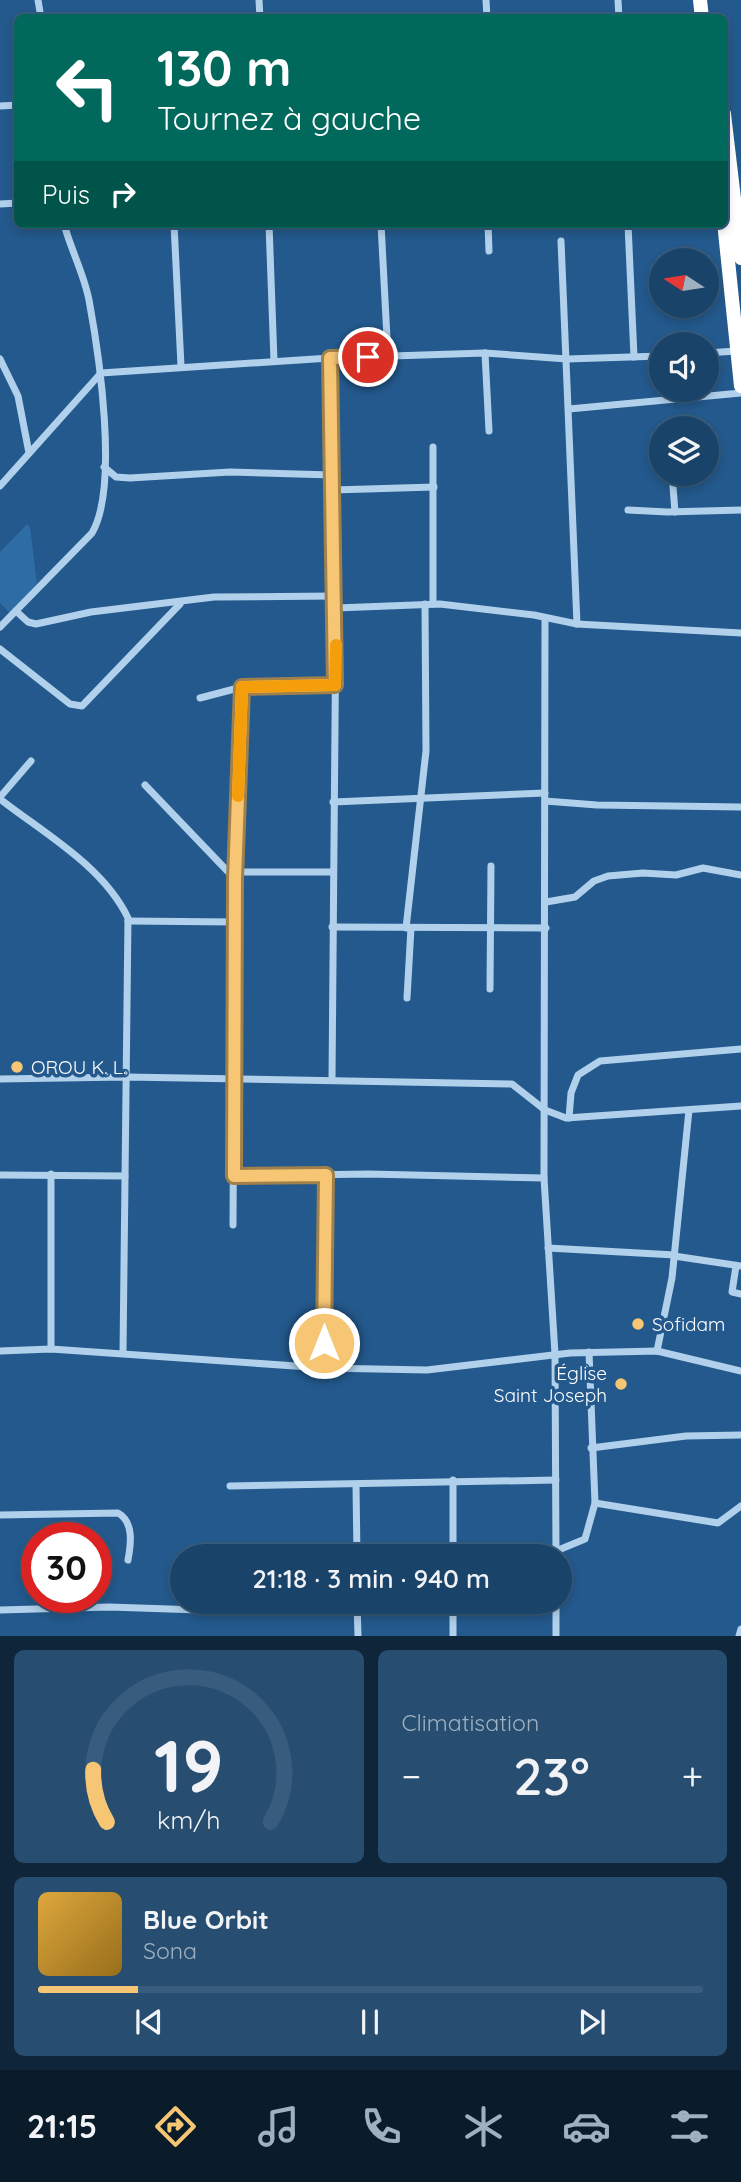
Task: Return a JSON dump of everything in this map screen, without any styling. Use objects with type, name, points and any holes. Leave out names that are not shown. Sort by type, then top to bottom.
[{"type":"highway","points":[[728,148],[741,258]]},
{"type":"highway","points":[[725,228],[738,328],[736,351],[741,386]]},
{"type":"street","points":[[0,627],[92,533],[99,521],[106,439],[101,373],[89,299],[65,228]]},
{"type":"street","points":[[174,228],[181,366]]},
{"type":"street","points":[[269,228],[274,360]]},
{"type":"street","points":[[381,228],[388,357]]},
{"type":"street","points":[[488,228],[489,251]]},
{"type":"street","points":[[628,228],[634,357]]},
{"type":"street","points":[[561,241],[577,624]]},
{"type":"street","points":[[719,352],[736,351]]},
{"type":"street","points":[[485,353],[489,431]]},
{"type":"street","points":[[0,486],[101,373],[274,360],[485,353],[566,359],[649,356]]},
{"type":"street","points":[[330,358],[336,608],[332,1080]]},
{"type":"street","points":[[0,359],[18,396],[29,453]]},
{"type":"street","points":[[569,409],[741,393]]},
{"type":"street","points":[[407,998],[409,928],[426,751],[434,487],[432,447]]},
{"type":"street","points":[[104,467],[117,477],[130,478],[230,472],[332,475]]},
{"type":"street","points":[[673,486],[675,512]]},
{"type":"street","points":[[333,490],[434,487]]},
{"type":"street","points":[[628,509],[675,512],[741,510]]},
{"type":"street","points":[[16,611],[28,622],[36,624],[91,612],[225,597],[335,596]]},
{"type":"street","points":[[0,649],[70,704],[82,706],[180,604]]},
{"type":"street","points":[[336,608],[429,604],[577,624],[741,633]]},
{"type":"street","points":[[545,618],[544,1178],[555,1354],[556,1544]]},
{"type":"street","points":[[200,698],[242,687],[335,685]]},
{"type":"street","points":[[233,1225],[234,922],[242,687]]},
{"type":"street","points":[[30,761],[0,798],[93,868],[119,900],[128,921],[123,1353]]},
{"type":"street","points":[[145,785],[235,876],[333,872]]},
{"type":"street","points":[[333,803],[421,798],[545,797],[597,805],[741,807]]},
{"type":"street","points":[[490,989],[491,866]]},
{"type":"street","points":[[546,902],[575,897],[594,881],[608,876],[676,874],[703,868],[741,875]]},
{"type":"street","points":[[128,921],[234,922]]},
{"type":"street","points":[[332,927],[546,928]]},
{"type":"street","points":[[569,1118],[570,1093],[578,1075],[600,1060],[741,1049]]},
{"type":"street","points":[[0,1079],[235,1078],[512,1084],[545,1110],[569,1118],[741,1106]]},
{"type":"street","points":[[657,1351],[674,1255],[689,1110]]},
{"type":"street","points":[[51,1174],[51,1349]]},
{"type":"street","points":[[0,1175],[125,1176]]},
{"type":"street","points":[[324,1368],[326,1175]]},
{"type":"street","points":[[234,1176],[544,1178]]},
{"type":"street","points":[[548,1248],[674,1255],[738,1266],[732,1292],[741,1294]]},
{"type":"street","points":[[0,1351],[51,1349],[324,1368],[427,1370],[555,1354],[657,1351],[741,1371]]},
{"type":"street","points":[[572,1545],[584,1539],[595,1503],[589,1352]]},
{"type":"street","points":[[591,1448],[686,1436],[741,1435]]},
{"type":"street","points":[[453,1480],[453,1544]]},
{"type":"street","points":[[230,1486],[556,1480]]},
{"type":"street","points":[[356,1485],[357,1544]]},
{"type":"street","points":[[595,1503],[718,1523],[741,1506]]},
{"type":"street","points":[[0,1515],[118,1513],[125,1517],[132,1537],[128,1560]]},
{"type":"street","points":[[0,1610],[109,1607],[170,1609]]},
{"type":"street","points":[[357,1614],[358,1636]]},
{"type":"street","points":[[453,1614],[453,1636]]},
{"type":"street","points":[[556,1614],[556,1636]]},
{"type":"street","points":[[739,1636],[741,1629]]},
{"type":"shaded area","points":[[27,524],[30,527],[37,584],[10,613],[0,603],[0,552]]},
{"type":"slow traffic","points":[[238,796],[242,687],[335,685],[336,645]]},
{"type":"place","name":"OROU K. L.","points":[[17,1067]]},
{"type":"place","name":"Sofidam","points":[[638,1324]]},
{"type":"place","name":"Église Saint Joseph","points":[[621,1384]]},
{"type":"route","points":[[324,1343],[326,1175],[234,1176],[235,879],[242,687],[335,685],[336,608],[330,358],[368,357]]}]
